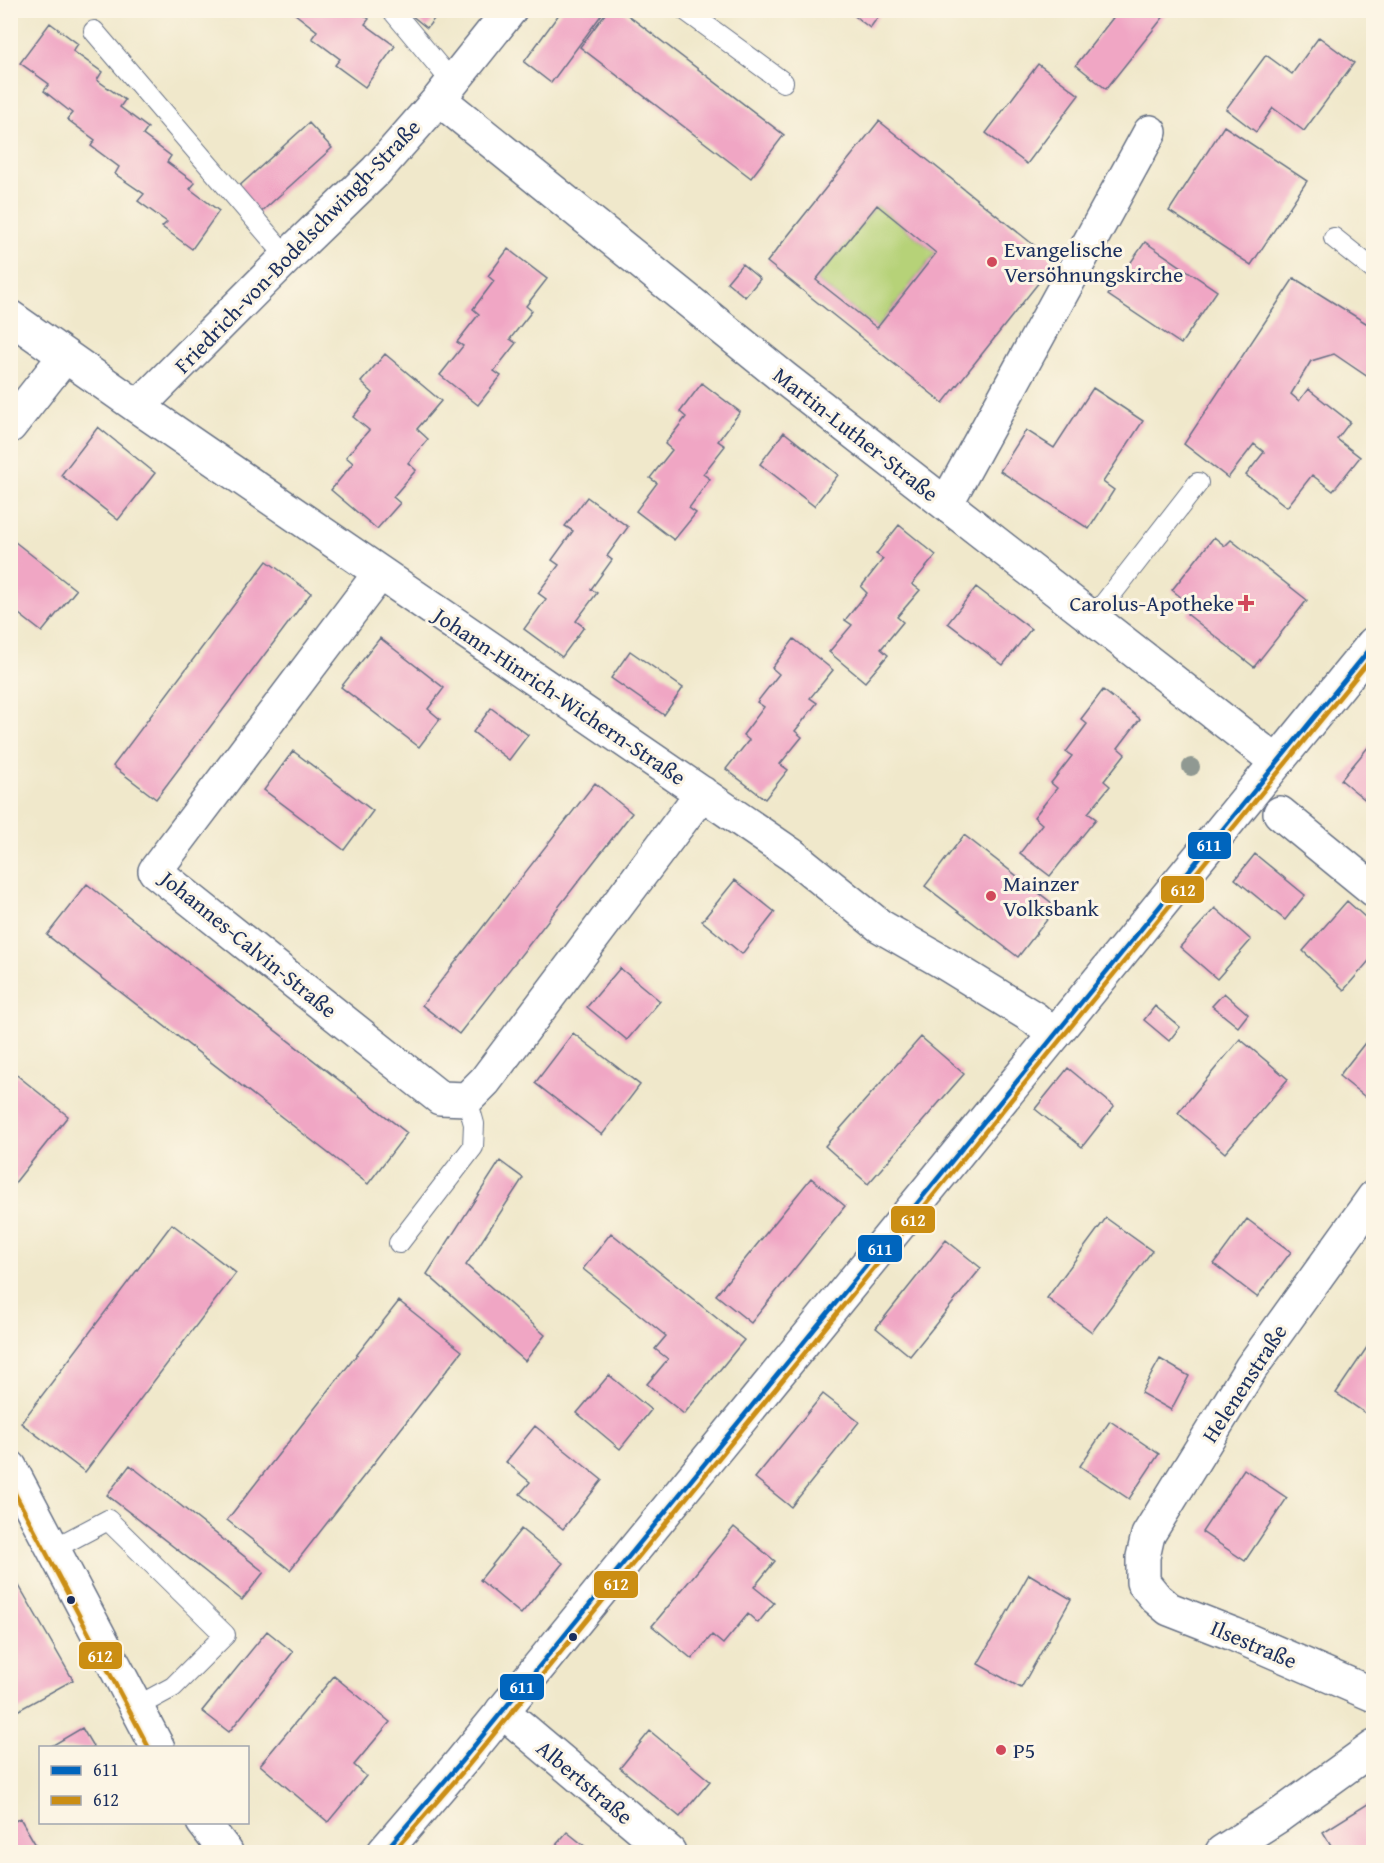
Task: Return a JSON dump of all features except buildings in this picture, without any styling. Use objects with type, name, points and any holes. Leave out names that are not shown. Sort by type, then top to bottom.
[{"type":"street","name":"Friedrich-von-Bodelschwingh-Straße","points":[[138,407],[376,171],[446,91],[510,10]]},
{"type":"street","name":"Martin-Luther-Straße","points":[[446,91],[784,378],[1277,762]]},
{"type":"street","points":[[945,504],[1150,132]]},
{"type":"street","name":"Johann-Hinrich-Wichern-Straße","points":[[10,316],[138,407],[792,855],[880,926],[1034,1018],[1054,1035]]},
{"type":"street","points":[[10,426],[65,356]]},
{"type":"street","name":"Johannes-Calvin-Straße","points":[[380,573],[155,871],[440,1098],[467,1099]]},
{"type":"street","points":[[384,1852],[461,1762],[1374,643]]},
{"type":"street","points":[[467,1099],[485,1081],[702,793]]},
{"type":"street","points":[[1280,813],[1374,890]]},
{"type":"street","name":"Helenenstraße","points":[[1143,1582],[1143,1557],[1148,1535],[1251,1368],[1374,1197]]},
{"type":"street","points":[[10,1467],[55,1548],[157,1746]]},
{"type":"street","name":"Ilsestraße","points":[[1143,1582],[1156,1599],[1169,1609],[1374,1695]]},
{"type":"street","name":"Albertstraße","points":[[502,1711],[669,1852]]},
{"type":"street","points":[[1222,1852],[1280,1815],[1374,1747]]},
{"type":"street","points":[[205,1824],[226,1852]]},
{"type":"lane","points":[[392,10],[446,91]]},
{"type":"lane","points":[[686,10],[783,82]]},
{"type":"lane","points":[[94,31],[287,257]]},
{"type":"lane","points":[[1334,238],[1374,270]]},
{"type":"lane","points":[[1093,618],[1198,483]]},
{"type":"lane","points":[[399,1243],[473,1147],[474,1125],[467,1099]]},
{"type":"lane","points":[[55,1548],[108,1520],[225,1635],[173,1687],[135,1707]]},
{"type":"green space","points":[[877,205],[936,253],[877,328],[816,280]]},
{"type":"transit line","name":"611","points":[[384,1852],[461,1762],[1374,644]]},
{"type":"transit line","name":"612","points":[[393,1852],[467,1767],[1374,655]]},
{"type":"transit line","name":"612","points":[[10,1484],[148,1746]]},
{"type":"place","name":"Evangelische Versöhnungskirche","points":[[992,262]]},
{"type":"place","name":"Carolus-Apotheke","points":[[1246,603]]},
{"type":"place","name":"Mainzer Volksbank","points":[[991,896]]},
{"type":"place","name":"P5","points":[[1001,1750]]}]
